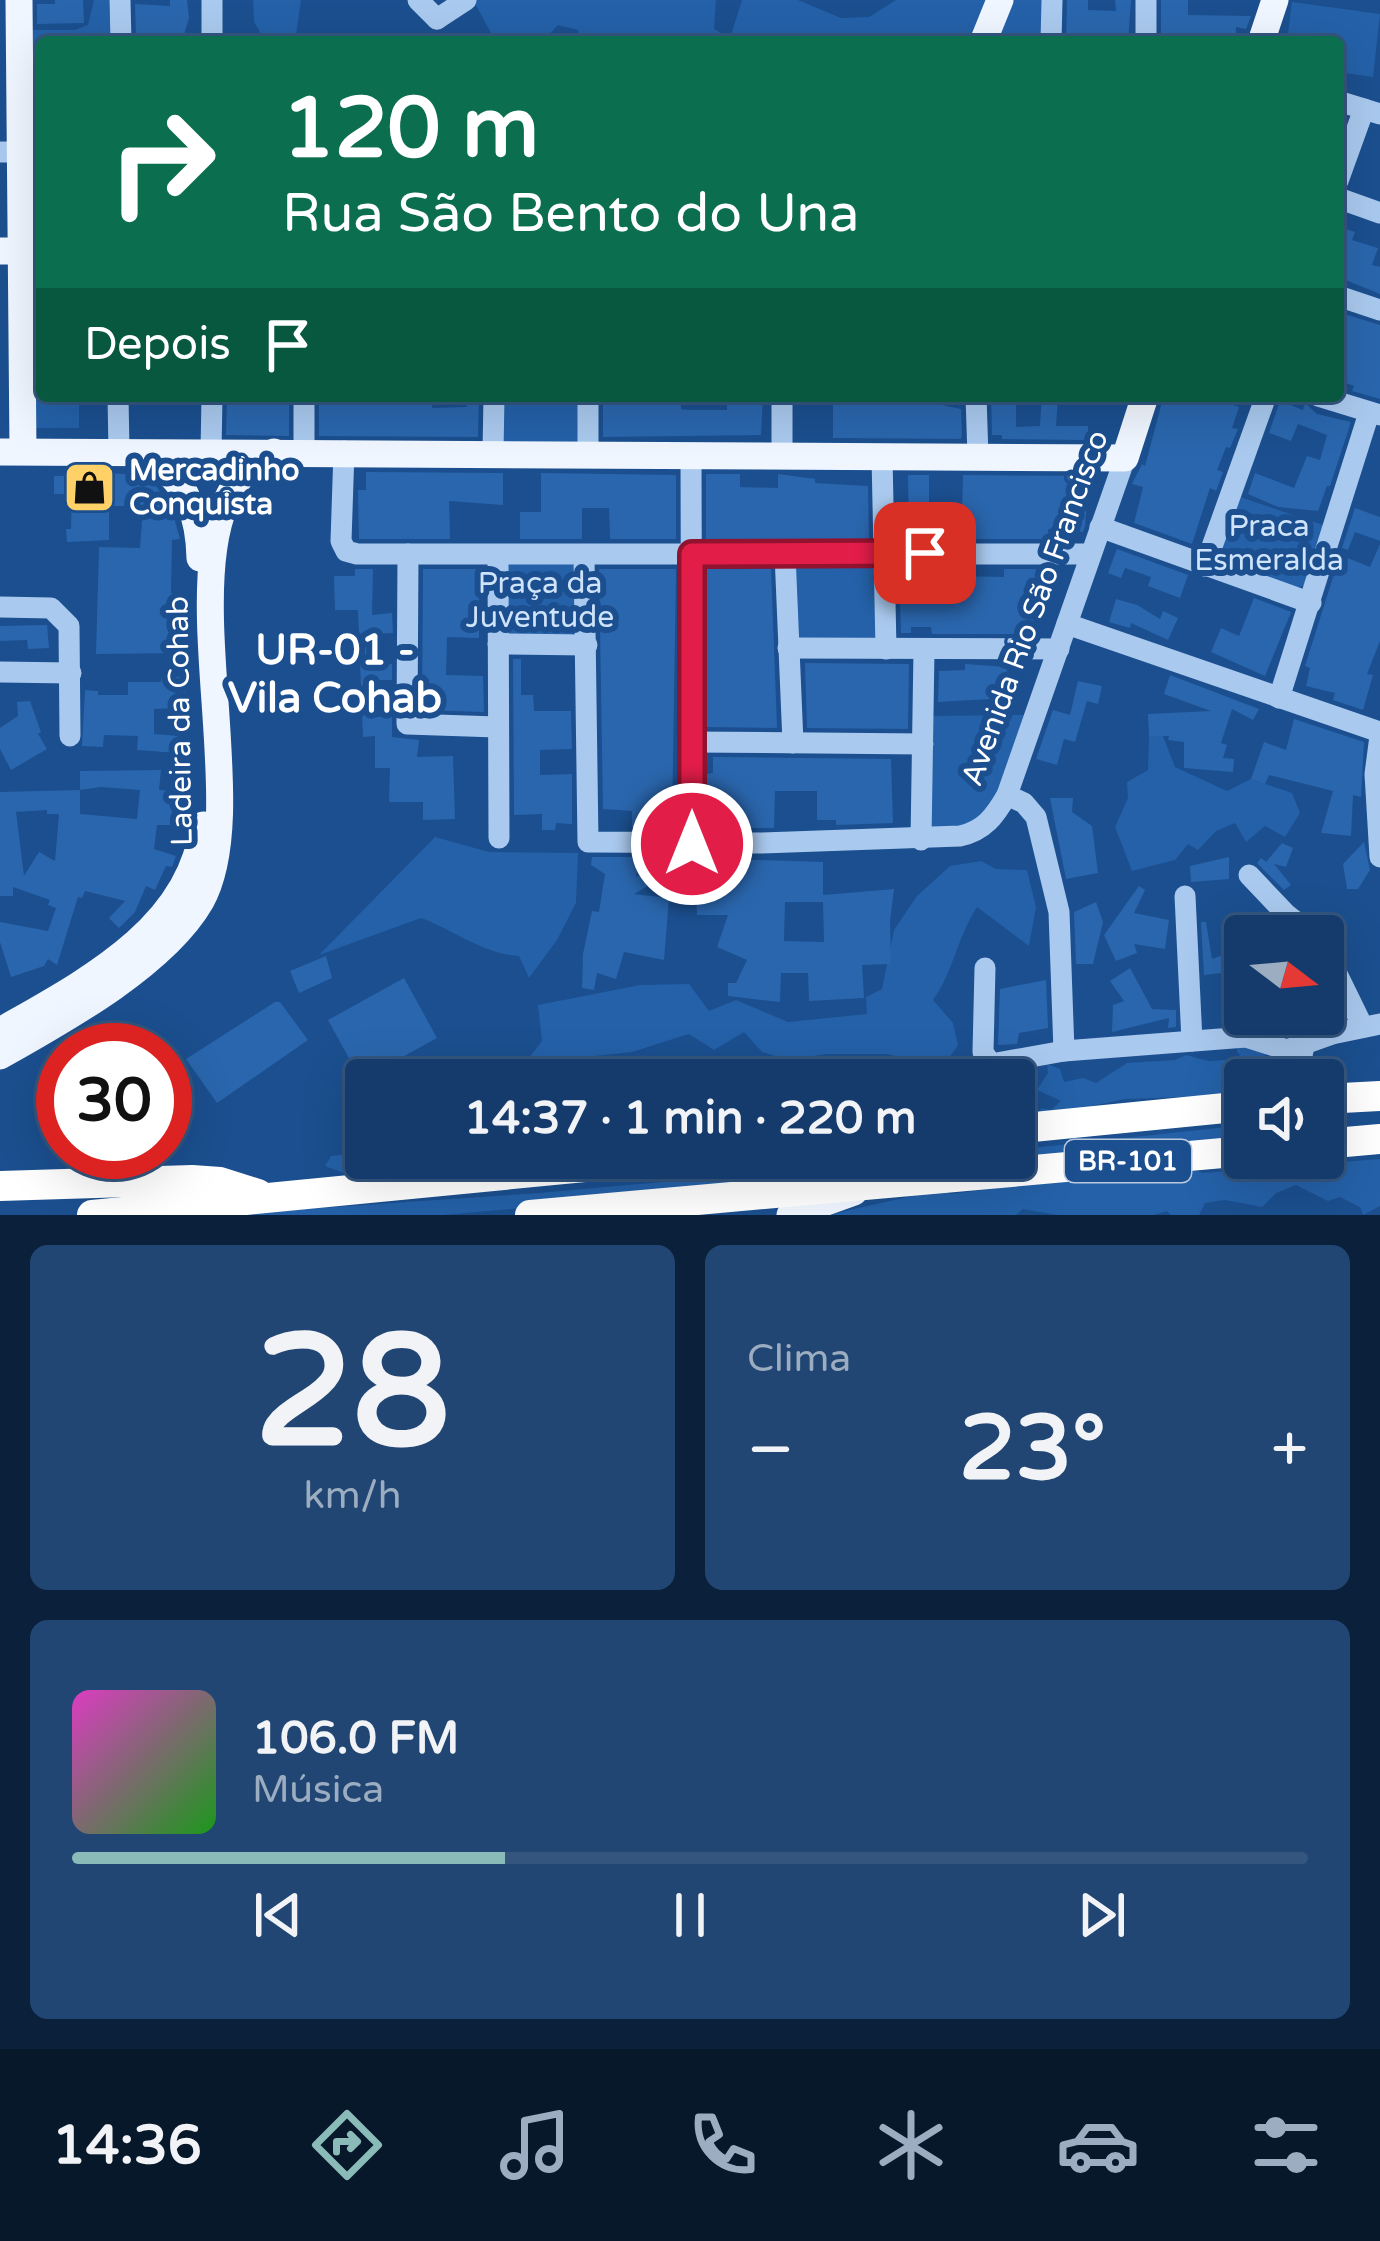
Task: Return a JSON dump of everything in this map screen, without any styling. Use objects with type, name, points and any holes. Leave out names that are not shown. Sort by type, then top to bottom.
[{"type":"highway","points":[[1344,1099],[1380,1096]]},
{"type":"highway","name":"BR-101","points":[[1035,1127],[1224,1108]]},
{"type":"highway","points":[[1344,1142],[1380,1139]]},
{"type":"highway","name":"BR-101","points":[[530,1215],[1224,1153]]},
{"type":"highway","points":[[92,1215],[438,1179]]},
{"type":"highway","points":[[0,1186],[192,1180],[220,1182],[270,1198]]},
{"type":"main road","points":[[19,0],[31,56],[21,152],[21,251],[32,352],[11,451],[1125,458]]},
{"type":"main road","points":[[985,36],[1000,0]]},
{"type":"main road","points":[[1264,36],[1275,0]]},
{"type":"main road","name":"Avenida Rio São Francisco","points":[[1125,458],[1143,402]]},
{"type":"main road","name":"Ladeira da Cohab","points":[[0,1030],[130,947],[168,910],[190,878],[199,852],[204,814],[198,518],[163,468],[123,451]]},
{"type":"main road","name":"Ladeira da Cohab","points":[[0,1056],[119,982],[185,922],[208,886],[218,851],[221,808],[213,543],[235,486],[256,462],[291,451]]},
{"type":"main road","points":[[790,1215],[877,1183]]},
{"type":"street","points":[[120,0],[121,36]]},
{"type":"street","points":[[212,0],[212,36]]},
{"type":"street","points":[[418,0],[437,31],[466,0]]},
{"type":"street","points":[[1051,36],[1052,0]]},
{"type":"street","points":[[1146,0],[1146,36]]},
{"type":"street","points":[[1344,170],[1372,112]]},
{"type":"street","points":[[1344,200],[1380,213]]},
{"type":"street","points":[[1344,298],[1380,310]]},
{"type":"street","points":[[119,402],[123,451]]},
{"type":"street","points":[[211,452],[212,402]]},
{"type":"street","points":[[291,451],[303,402]]},
{"type":"street","points":[[494,402],[494,452]]},
{"type":"street","points":[[588,402],[588,453]]},
{"type":"street","points":[[782,402],[782,455]]},
{"type":"street","points":[[976,402],[977,457]]},
{"type":"street","points":[[1205,566],[1264,402]]},
{"type":"street","points":[[1279,698],[1375,414],[1337,402]]},
{"type":"street","points":[[344,451],[341,541],[346,550],[498,556],[1091,554]]},
{"type":"street","points":[[691,454],[692,844]]},
{"type":"street","points":[[882,456],[886,650]]},
{"type":"street","name":"Avenida Rio São Francisco","points":[[921,839],[974,833],[1007,795],[1125,458]]},
{"type":"street","points":[[1100,527],[1311,603]]},
{"type":"street","points":[[408,554],[407,724],[497,727]]},
{"type":"street","points":[[785,554],[793,743]]},
{"type":"street","points":[[498,556],[499,838]]},
{"type":"street","points":[[584,556],[588,842],[921,839],[924,650]]},
{"type":"street","points":[[0,607],[40,607],[61,614],[71,636],[70,736]]},
{"type":"street","points":[[1067,624],[1380,734],[1376,774],[1380,857]]},
{"type":"street","points":[[497,644],[587,645]]},
{"type":"street","points":[[788,648],[1059,649]]},
{"type":"street","points":[[0,672],[71,674]]},
{"type":"street","points":[[692,742],[923,744]]},
{"type":"street","points":[[1007,795],[1028,806],[1036,818],[1059,912],[1064,1052]]},
{"type":"street","points":[[1249,875],[1287,915]]},
{"type":"street","points":[[1185,896],[1192,1041]]},
{"type":"street","points":[[986,968],[982,1021],[987,1062],[1246,1037],[1278,1050],[1304,1046]]},
{"type":"street","points":[[1344,980],[1371,1025]]},
{"type":"street","points":[[1301,1059],[1304,1046],[1315,1035]]},
{"type":"green space","points":[[94,0],[109,0],[111,36],[36,36],[36,53],[28,54],[29,30],[75,30],[88,25]]},
{"type":"green space","points":[[253,0],[301,0],[296,36],[262,36],[254,22]]},
{"type":"green space","points":[[473,0],[716,0],[714,29],[726,36],[579,36],[578,30],[558,25],[548,36],[493,36]]},
{"type":"green space","points":[[742,0],[798,0],[841,18],[869,17],[896,0],[990,0],[974,36],[731,36]]},
{"type":"green space","points":[[1011,0],[1043,0],[1044,36],[993,36]]},
{"type":"green space","points":[[1292,2],[1380,14],[1373,77],[1344,73],[1344,36],[1288,36]]},
{"type":"green space","points":[[32,364],[36,364],[36,402],[79,402],[79,428],[32,428]]},
{"type":"green space","points":[[498,402],[581,402],[582,441],[577,445],[501,445]]},
{"type":"green space","name":"Praca Esmeralda","points":[[1234,495],[1326,526],[1304,585],[1298,588],[1218,561]]},
{"type":"green space","name":"Praça da Juventude","points":[[571,563],[575,567],[574,632],[568,637],[507,634],[505,564]]},
{"type":"green space","points":[[796,565],[874,567],[878,642],[797,649]]},
{"type":"green space","points":[[1025,715],[995,802],[973,823],[928,832],[927,716]]},
{"type":"green space","points":[[1149,736],[1163,736],[1175,767],[1227,791],[1251,779],[1292,793],[1300,813],[1285,837],[1265,826],[1246,842],[1235,823],[1216,831],[1198,850],[1188,844],[1175,860],[1132,871],[1115,827],[1128,798],[1127,782],[1148,770]]},
{"type":"green space","points":[[435,837],[489,852],[578,853],[576,903],[529,978],[519,956],[481,947],[421,918],[319,955]]},
{"type":"green space","points":[[981,861],[996,869],[1027,870],[1036,907],[1029,946],[977,907],[933,1000],[953,1023],[958,1045],[948,1059],[825,1054],[786,1059],[762,1052],[744,1032],[714,1050],[689,1034],[632,1052],[528,1059],[542,1041],[538,1005],[640,985],[689,984],[709,1011],[736,1000],[788,1022],[867,1014],[866,997],[882,989],[894,930],[917,896],[950,866]]},
{"type":"green space","points":[[1238,1037],[1265,1050],[1266,1059],[1242,1059]]},
{"type":"green space","points":[[1186,1055],[1224,1060],[1224,1096],[1125,1099],[1039,1117],[1041,1108],[1051,1110],[1061,1101],[1037,1090],[1048,1073],[1047,1064],[1060,1069],[1064,1082],[1083,1078],[1096,1083],[1127,1063]]},
{"type":"green space","points":[[1224,1127],[1224,1146],[1035,1163],[1035,1148]]},
{"type":"green space","points":[[345,1154],[345,1174],[325,1166],[331,1156]]},
{"type":"green space","points":[[1380,1159],[1380,1206],[1363,1215],[1360,1207],[1340,1197],[1328,1201],[1296,1185],[1276,1193],[1262,1207],[1225,1200],[1205,1203],[1199,1215],[1167,1211],[1057,1215],[1023,1209],[1016,1215],[828,1215],[943,1189],[950,1194],[1182,1166],[1203,1173],[1224,1171],[1224,1179],[1344,1179],[1344,1162]]},
{"type":"green space","points":[[697,1179],[850,1179],[443,1215],[218,1215]]},
{"type":"building","points":[[55,0],[83,0],[84,23],[37,24],[37,4],[55,4]]},
{"type":"building","points":[[170,0],[187,0],[189,18],[184,36],[136,36],[135,4],[170,6]]},
{"type":"building","points":[[1067,0],[1088,0],[1088,10],[1116,11],[1115,0],[1131,0],[1128,36],[1066,36]]},
{"type":"building","points":[[1161,0],[1188,0],[1188,15],[1251,16],[1246,29],[1236,27],[1236,36],[1161,36]]},
{"type":"building","points":[[1344,228],[1355,232],[1352,240],[1378,248],[1372,265],[1380,267],[1380,294],[1344,279]]},
{"type":"building","points":[[1344,314],[1380,325],[1380,399],[1352,391],[1354,386],[1344,382]]},
{"type":"building","points":[[227,402],[289,402],[289,436],[226,435]]},
{"type":"building","points":[[319,402],[432,402],[432,408],[479,402],[478,437],[319,436]]},
{"type":"building","points":[[603,402],[680,402],[681,409],[727,410],[727,402],[763,402],[761,435],[603,437]]},
{"type":"building","points":[[833,402],[932,402],[961,409],[961,439],[833,438]]},
{"type":"building","points":[[991,402],[1016,402],[1016,427],[1040,426],[1042,402],[1058,402],[1056,426],[1088,426],[1088,440],[992,435]]},
{"type":"building","points":[[1224,402],[1239,407],[1232,428],[1238,429],[1230,448],[1226,447],[1217,470],[1223,472],[1216,491],[1210,488],[1192,544],[1134,523],[1143,487],[1132,484],[1142,464],[1145,466],[1165,403]]},
{"type":"building","points":[[1280,402],[1303,410],[1305,403],[1317,414],[1351,422],[1318,511],[1278,507],[1248,494],[1255,473],[1294,488],[1307,456],[1320,460],[1327,435],[1298,424],[1291,441],[1269,433]]},
{"type":"building","points":[[72,470],[136,475],[136,482],[155,485],[170,504],[180,539],[172,540],[171,593],[185,593],[185,653],[96,654],[99,547],[140,548],[143,506],[109,506],[109,540],[67,542],[72,494],[54,494],[54,476],[72,476]]},
{"type":"building","points":[[366,472],[503,473],[503,505],[449,501],[450,539],[359,539],[358,490],[366,490]]},
{"type":"building","points":[[541,473],[676,475],[676,539],[610,539],[609,508],[582,508],[582,539],[520,539],[520,512],[541,512]]},
{"type":"building","points":[[706,474],[740,474],[740,487],[778,488],[778,474],[815,479],[815,483],[868,486],[869,539],[706,539]]},
{"type":"building","points":[[908,475],[929,475],[929,511],[962,511],[963,475],[1089,476],[1085,526],[1083,532],[1048,529],[1049,539],[909,539]]},
{"type":"building","points":[[1355,508],[1380,517],[1380,541],[1355,532],[1348,550],[1342,548]]},
{"type":"building","points":[[1380,544],[1380,641],[1367,674],[1373,675],[1363,710],[1333,700],[1335,693],[1306,686],[1310,668],[1305,666],[1340,555],[1370,567]]},
{"type":"building","points":[[1117,549],[1188,575],[1180,598],[1148,586],[1151,577],[1125,568],[1121,578],[1108,573]]},
{"type":"building","points":[[355,569],[373,569],[372,615],[392,613],[393,633],[373,634],[374,665],[392,664],[392,680],[375,680],[376,717],[392,716],[392,737],[419,740],[417,757],[453,756],[455,819],[423,820],[423,802],[389,802],[390,768],[375,768],[375,736],[363,737],[358,610],[335,610],[334,576],[355,576]]},
{"type":"building","points":[[423,569],[483,569],[476,622],[479,638],[447,637],[446,675],[483,676],[484,712],[422,710]]},
{"type":"building","points":[[599,569],[676,569],[672,827],[632,827],[632,811],[603,809]]},
{"type":"building","points":[[706,569],[771,569],[777,728],[707,727]]},
{"type":"building","points":[[899,569],[921,569],[921,582],[945,583],[945,576],[1004,577],[1004,569],[1056,569],[1057,583],[1050,583],[1050,604],[1039,604],[1038,634],[932,634],[931,627],[911,627],[911,633],[901,633]]},
{"type":"building","points":[[1254,598],[1291,612],[1265,676],[1211,652],[1221,628],[1239,636]]},
{"type":"building","points":[[1116,599],[1160,619],[1163,611],[1178,618],[1168,640],[1131,623],[1130,628],[1109,622]]},
{"type":"building","points":[[47,625],[49,648],[28,649],[27,640],[0,641],[0,626]]},
{"type":"building","points":[[513,659],[521,659],[521,695],[533,695],[534,711],[571,711],[572,749],[540,750],[540,775],[572,774],[572,824],[556,823],[555,830],[542,830],[542,814],[514,815]]},
{"type":"building","points":[[805,663],[909,664],[908,729],[807,728]]},
{"type":"building","points":[[965,664],[1007,667],[1008,698],[938,702],[939,671],[965,670]]},
{"type":"building","points":[[162,675],[187,678],[185,698],[177,697],[176,708],[154,709],[154,734],[179,736],[177,753],[137,750],[138,736],[104,735],[103,747],[82,746],[85,690],[128,695],[128,682],[161,682]]},
{"type":"building","points":[[1170,675],[1259,709],[1253,720],[1232,709],[1221,743],[1227,745],[1223,758],[1234,759],[1233,772],[1184,768],[1184,742],[1149,736],[1148,714],[1211,711],[1164,694]]},
{"type":"building","points":[[1078,681],[1102,686],[1098,704],[1087,701],[1075,742],[1064,739],[1057,765],[1036,759],[1053,710],[1070,715]]},
{"type":"building","points":[[30,701],[47,749],[11,770],[0,749],[0,728],[18,716],[17,702]]},
{"type":"building","points":[[1294,719],[1364,742],[1361,797],[1353,795],[1351,836],[1321,833],[1333,791],[1269,775],[1265,784],[1251,779],[1264,742],[1286,750]]},
{"type":"building","points":[[713,757],[891,759],[893,823],[836,825],[836,820],[817,820],[817,791],[775,791],[774,828],[707,828],[707,774],[713,773]]},
{"type":"building","points":[[161,770],[159,790],[185,792],[185,813],[174,812],[173,825],[157,825],[154,849],[176,856],[172,867],[166,866],[155,890],[146,886],[135,912],[119,928],[109,918],[125,901],[85,891],[78,897],[57,965],[48,959],[44,966],[11,977],[0,942],[0,922],[48,931],[56,908],[48,905],[50,900],[13,887],[13,896],[0,896],[0,792],[80,790],[80,771]],"holes":[[[80,790],[140,790],[137,819],[80,814]],[[47,810],[47,814],[59,814],[55,861],[39,852],[24,876],[16,812]]]},
{"type":"building","points":[[1050,798],[1073,798],[1072,812],[1092,826],[1098,873],[1066,879]]},
{"type":"building","points":[[1364,842],[1370,870],[1358,889],[1347,889],[1343,864]]},
{"type":"building","points":[[1282,843],[1293,848],[1286,867],[1274,864],[1291,885],[1284,890],[1257,863],[1261,858],[1266,862]]},
{"type":"building","points":[[592,857],[639,857],[636,877],[661,863],[667,875],[634,894],[669,898],[664,960],[624,952],[616,979],[597,973],[594,990],[582,988],[583,954],[592,911],[599,912],[605,874],[591,865]]},
{"type":"building","points":[[1229,857],[1229,879],[1191,882],[1190,866]]},
{"type":"building","points":[[695,858],[823,862],[823,895],[894,889],[891,964],[862,965],[864,998],[809,1001],[808,973],[781,973],[780,1002],[728,996],[728,983],[736,983],[747,960],[717,947],[728,915],[697,915]],"holes":[[[785,902],[823,902],[824,942],[784,941]]]},
{"type":"building","points":[[1139,886],[1145,890],[1134,913],[1169,920],[1165,949],[1134,944],[1137,953],[1116,961],[1104,935]]},
{"type":"building","points":[[1096,902],[1103,922],[1093,964],[1076,964],[1074,912]]},
{"type":"building","points":[[1201,922],[1206,922],[1212,959],[1224,955],[1224,973],[1204,975]]},
{"type":"building","points":[[326,956],[332,978],[299,993],[290,971]]},
{"type":"building","points":[[1130,968],[1152,1009],[1176,1010],[1176,1027],[1168,1028],[1169,1018],[1112,1032],[1113,1005],[1124,1001],[1110,981]]},
{"type":"building","points":[[404,978],[437,1038],[399,1059],[349,1059],[328,1020]]},
{"type":"building","points":[[1046,980],[1048,1028],[1019,1033],[1017,1044],[998,1045],[1000,989]]},
{"type":"building","points":[[275,1002],[280,1002],[308,1040],[217,1103],[192,1068],[192,1055]]},
{"type":"place","name":"Mercadinho Conquista","points":[[90,487]]},
{"type":"district","name":"UR-01 - Vila Cohab","points":[[335,674]]},
{"type":"route","points":[[692,844],[692,554],[925,553]]}]
